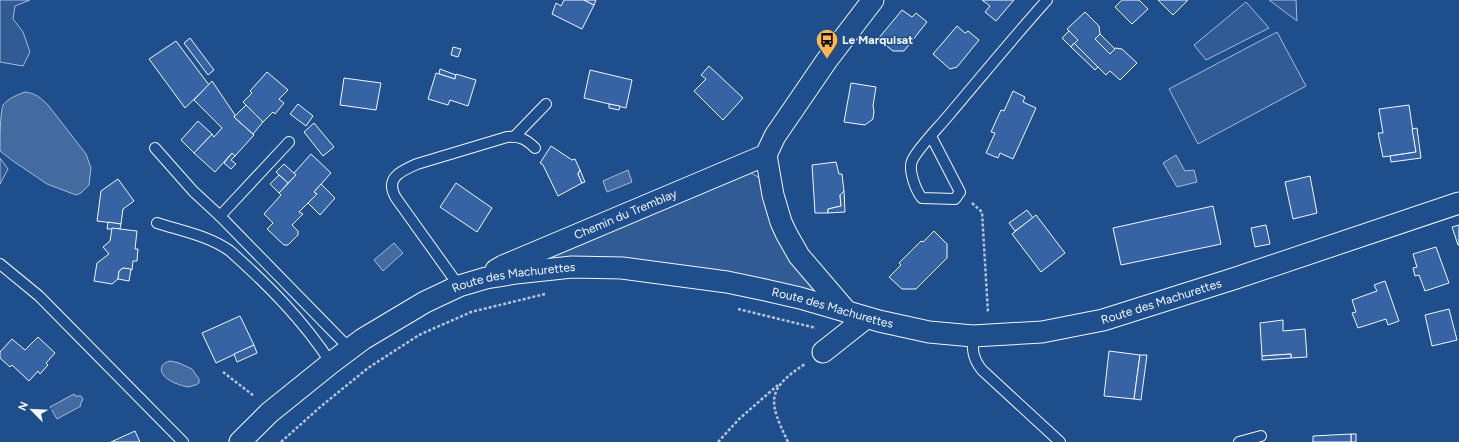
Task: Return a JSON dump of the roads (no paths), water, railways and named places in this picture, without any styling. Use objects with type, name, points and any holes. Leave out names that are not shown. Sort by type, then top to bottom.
[{"type":"street","points":[[847,312],[799,256],[786,233],[781,222],[773,194],[766,155],[775,136],[827,60],[873,0]]},
{"type":"street","name":"Chemin du Tremblay","points":[[486,278],[503,266],[766,155]]},
{"type":"street","name":"Route des Machurettes","points":[[240,442],[269,413],[350,349],[403,315],[459,286],[486,278],[572,267],[622,268],[727,282],[800,298],[866,318],[905,328],[929,332],[981,336],[1042,332],[1103,320],[1233,279],[1459,203]]},
{"type":"street","points":[[823,352],[866,318]]},
{"type":"lane","points":[[931,136],[960,192],[955,199],[922,198],[917,192],[910,166],[912,160],[931,136],[1047,0]]},
{"type":"lane","points":[[515,136],[546,104]]},
{"type":"lane","points":[[459,286],[391,190],[395,177],[399,173],[417,164],[507,137],[515,136],[523,138],[535,148]]},
{"type":"lane","points":[[220,216],[289,142]]},
{"type":"lane","points":[[155,148],[193,190],[350,349]]},
{"type":"lane","points":[[157,223],[196,235],[222,245],[230,251],[292,311],[331,363]]},
{"type":"lane","points":[[0,264],[39,296],[183,442]]},
{"type":"lane","points":[[981,336],[972,348],[974,358],[982,370],[1060,442]]},
{"type":"lane","points":[[1239,442],[1261,436]]},
{"type":"place","name":"Le Marquisat","points":[[827,60]]}]
